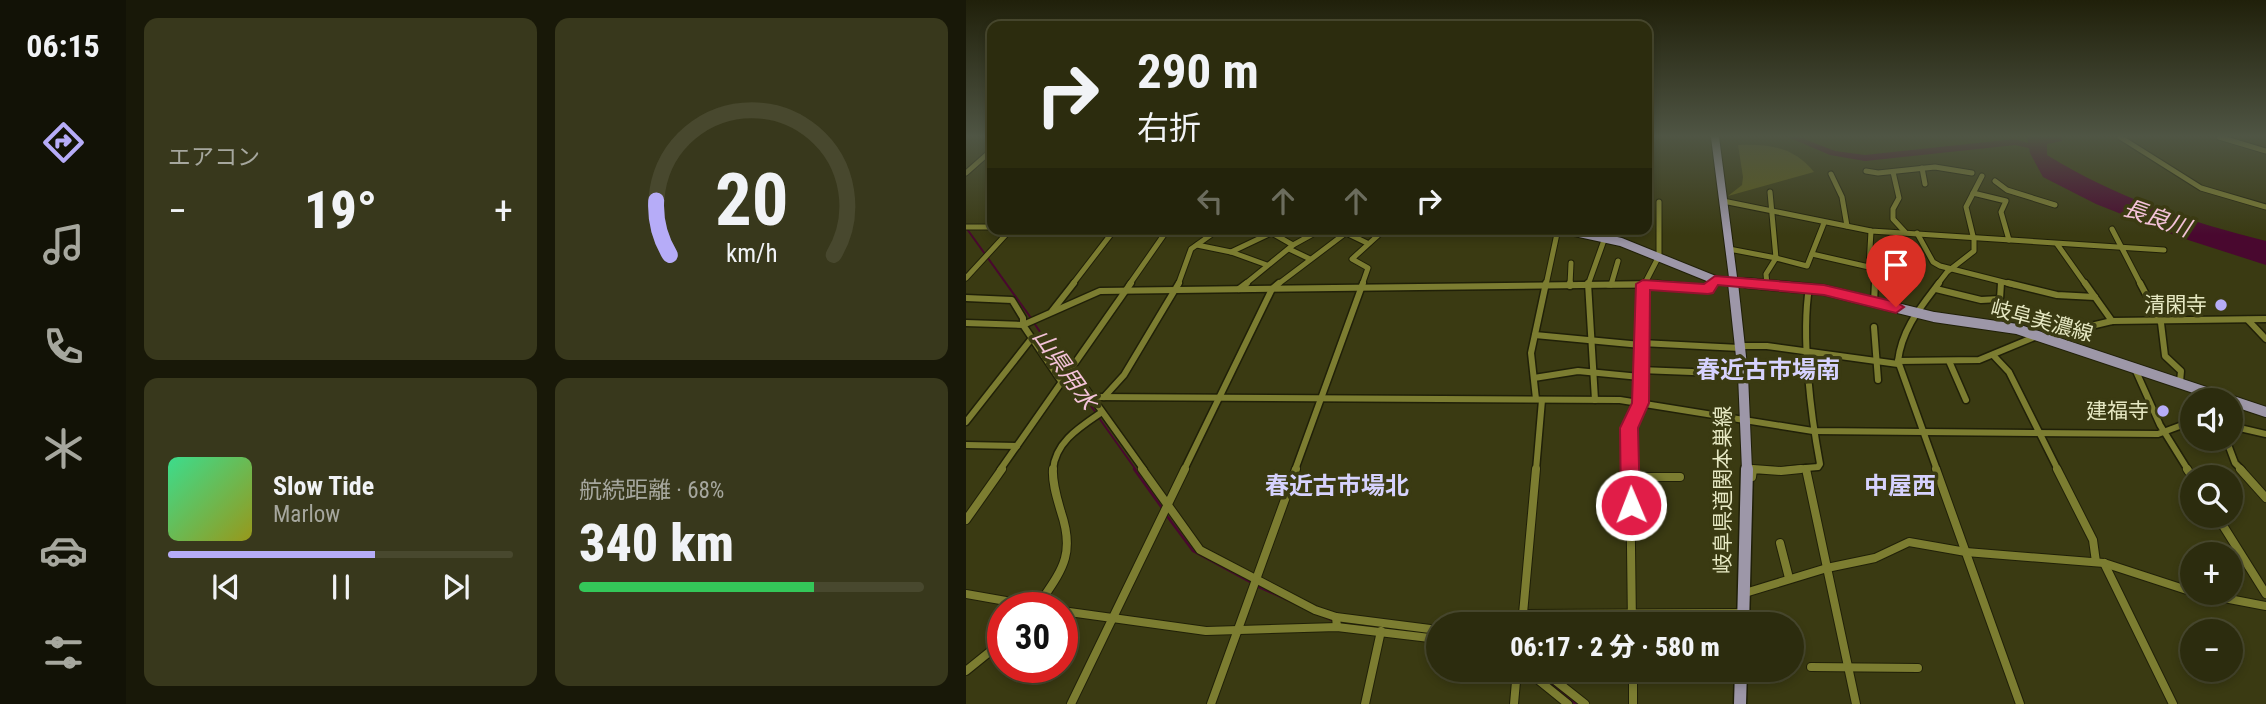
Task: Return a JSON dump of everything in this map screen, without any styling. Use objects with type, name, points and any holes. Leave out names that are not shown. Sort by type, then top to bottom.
[{"type":"main road","name":"岐阜県道関本巣線","points":[[1719,170],[1746,421],[1743,612]]},
{"type":"main road","name":"岐阜美濃線","points":[[1611,235],[1695,274],[1715,280],[1809,288],[1919,313],[2000,324],[2192,388]]},
{"type":"main road","name":"岐阜美濃線","points":[[2243,404],[2264,409]]},
{"type":"main road","points":[[1740,704],[1741,682]]},
{"type":"street","points":[[1866,171],[1909,170]]},
{"type":"street","points":[[1922,170],[1926,184]]},
{"type":"street","points":[[1955,170],[1972,173]]},
{"type":"street","points":[[2173,170],[2201,188],[2266,207]]},
{"type":"street","points":[[1893,172],[1899,198],[1893,209],[1893,219],[1905,232]]},
{"type":"street","points":[[1831,174],[1842,197],[1847,226]]},
{"type":"street","points":[[1982,176],[1965,210],[1975,237],[1974,251],[1947,272],[1919,313],[1913,316],[1900,344],[1898,363],[2020,704]]},
{"type":"street","points":[[1995,181],[2007,190],[2055,205]]},
{"type":"street","points":[[1767,285],[1766,274],[1776,258],[1774,211],[1770,192]]},
{"type":"street","points":[[1973,193],[2006,201],[2026,197]]},
{"type":"street","points":[[1723,201],[1871,231],[2164,250]]},
{"type":"street","points":[[2006,201],[2001,212],[2009,240]]},
{"type":"street","points":[[1632,612],[1629,428],[1640,403],[1643,284],[1659,256],[1659,202]]},
{"type":"street","points":[[1729,249],[1807,266],[1824,223]]},
{"type":"street","points":[[967,227],[987,227]]},
{"type":"street","points":[[2112,229],[2161,323],[2165,356],[2181,371],[2180,382]]},
{"type":"street","points":[[1869,267],[1871,231]]},
{"type":"street","points":[[1917,233],[1933,262],[1951,270],[2057,295],[2095,297]]},
{"type":"street","points":[[966,278],[1006,235]]},
{"type":"street","points":[[1051,312],[1110,235]]},
{"type":"street","points":[[966,520],[1164,235]]},
{"type":"street","points":[[1104,397],[1124,375],[1176,290],[1191,249],[1211,235]]},
{"type":"street","points":[[1231,252],[1261,235]]},
{"type":"street","points":[[1274,235],[1310,260]]},
{"type":"street","points":[[1239,289],[1291,247],[1312,235]]},
{"type":"street","points":[[1071,704],[1272,289],[1344,235]]},
{"type":"street","points":[[1355,235],[1367,243]]},
{"type":"street","points":[[1211,704],[1368,268],[1352,259],[1377,235]]},
{"type":"street","points":[[1523,612],[1539,399],[1531,353],[1558,235]]},
{"type":"street","points":[[1595,400],[1589,342],[1588,285],[1605,235]]},
{"type":"street","points":[[2057,244],[2112,321]]},
{"type":"street","points":[[1197,245],[1231,252],[1267,265]]},
{"type":"street","points":[[1812,254],[1869,267],[1876,273],[1874,302]]},
{"type":"street","points":[[1611,285],[1618,261]]},
{"type":"street","points":[[1570,286],[1571,262]]},
{"type":"street","points":[[966,323],[1025,324],[1100,291],[1643,284],[1708,289],[1715,280]]},
{"type":"street","points":[[1936,289],[1981,300],[2000,299],[2001,283]]},
{"type":"street","points":[[1747,479],[1752,477],[1753,469],[1781,471],[1818,467],[1820,464],[1813,431],[1806,308],[1809,288]]},
{"type":"street","points":[[966,298],[1010,298],[1032,338],[1091,397],[1200,550],[1315,610],[1336,617],[1426,628]]},
{"type":"street","points":[[1535,335],[1589,342],[1809,351],[1898,363],[1979,360],[2042,336],[2112,321],[2161,323],[2266,319]]},
{"type":"street","points":[[2248,320],[2266,339]]},
{"type":"street","points":[[1874,327],[1878,380]]},
{"type":"street","points":[[966,422],[1032,338]]},
{"type":"street","points":[[1993,355],[2009,372],[2093,540],[2100,562],[2173,704]]},
{"type":"street","points":[[1949,360],[1965,400]]},
{"type":"street","points":[[2135,367],[2165,433],[2185,465]]},
{"type":"street","points":[[1534,378],[1591,372],[1743,374]]},
{"type":"street","points":[[1091,397],[1595,400],[1640,403],[1813,431],[2165,433],[2180,427]]},
{"type":"street","points":[[1048,592],[1068,551],[1068,531],[1051,484],[1054,455],[1070,436],[1101,413]]},
{"type":"street","points":[[2243,429],[2266,434]]},
{"type":"street","points":[[966,445],[1017,446]]},
{"type":"street","points":[[2230,451],[2235,463],[2266,498]]},
{"type":"street","points":[[1806,468],[1856,704]]},
{"type":"street","points":[[1630,477],[1680,477]]},
{"type":"street","points":[[2225,528],[2266,594]]},
{"type":"street","points":[[1743,593],[1789,578],[1875,558],[1909,542],[1966,552],[2100,562],[2180,588]]},
{"type":"street","points":[[1780,543],[1789,578]]},
{"type":"street","points":[[966,594],[987,598]]},
{"type":"street","points":[[2243,602],[2266,606]]},
{"type":"street","points":[[1078,613],[1206,631],[1337,627],[1426,637]]},
{"type":"street","points":[[1336,617],[1337,627]]},
{"type":"street","points":[[1365,704],[1381,631]]},
{"type":"street","points":[[966,671],[987,654]]},
{"type":"street","points":[[1811,667],[1918,668]]},
{"type":"street","points":[[1514,704],[1516,682]]},
{"type":"street","points":[[1541,682],[1568,704]]},
{"type":"street","points":[[1557,682],[1585,704]]},
{"type":"street","points":[[1633,682],[1633,704]]},
{"type":"shaded area","points":[[1742,170],[1814,172],[1728,196],[1742,185]]},
{"type":"water","name":"長良川","points":[[2039,170],[2073,170],[2153,207],[2266,241],[2266,265],[2182,238],[2096,204],[2043,177]]},
{"type":"waterway","name":"山県用水","points":[[967,229],[1031,318]]},
{"type":"waterway","name":"山県用水","points":[[1034,323],[1066,370]]},
{"type":"waterway","name":"山県用水","points":[[1069,375],[1096,413]]},
{"type":"waterway","name":"山県用水","points":[[1099,418],[1136,470]]},
{"type":"waterway","name":"山県用水","points":[[1134,469],[1162,508]]},
{"type":"waterway","name":"山県用水","points":[[1167,516],[1193,551],[1252,583]]},
{"type":"waterway","name":"山県用水","points":[[1257,586],[1334,621]]},
{"type":"waterway","name":"山県用水","points":[[1340,622],[1393,628]]},
{"type":"waterway","name":"山県用水","points":[[1550,682],[1576,704]]},
{"type":"place","name":"清閑寺","points":[[2221,305]]},
{"type":"place","name":"建福寺","points":[[2163,411]]},
{"type":"district","name":"春近古市場南","points":[[1768,370]]},
{"type":"district","name":"春近古市場北","points":[[1337,486]]},
{"type":"district","name":"中屋西","points":[[1900,486]]},
{"type":"route","points":[[1631,505],[1629,428],[1640,403],[1643,284],[1708,289],[1715,280],[1787,285],[1824,290],[1896,307]]}]
